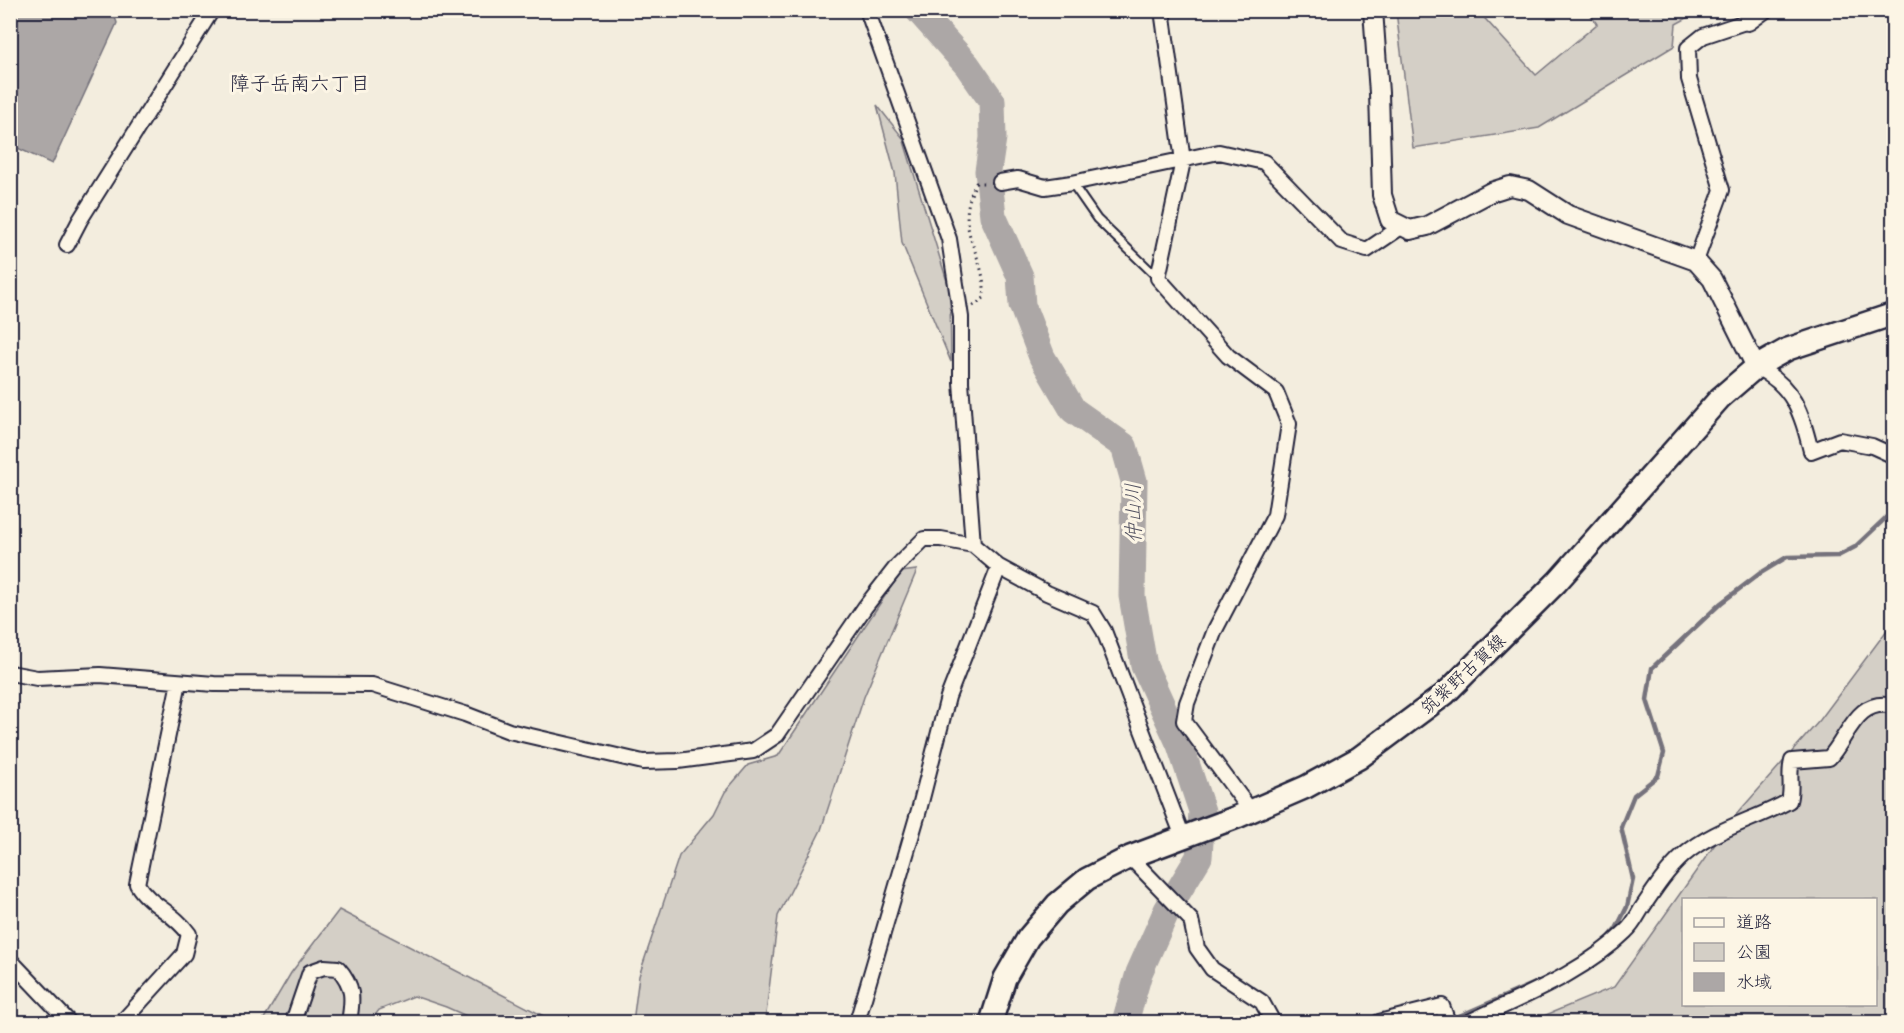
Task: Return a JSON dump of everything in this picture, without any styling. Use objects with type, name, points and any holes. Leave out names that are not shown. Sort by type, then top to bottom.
[{"type":"main road","name":"筑紫野古賀線","points":[[991,1023],[1005,978],[1028,938],[1057,904],[1087,879],[1130,857],[1244,814],[1306,787],[1359,758],[1444,694],[1557,582],[1720,398],[1756,367],[1788,349],[1893,314]]},
{"type":"street","points":[[67,245],[80,220],[212,10]]},
{"type":"street","points":[[867,10],[949,239],[960,310],[961,382],[973,545]]},
{"type":"street","points":[[1162,10],[1183,160],[1158,278],[1228,356],[1276,392],[1289,424],[1275,515],[1215,630],[1186,703],[1184,721],[1244,814]]},
{"type":"street","points":[[1373,10],[1379,93],[1382,195],[1390,220],[1410,230],[1427,226],[1491,192],[1510,186],[1529,190],[1568,215],[1696,261],[1712,279],[1756,367],[1781,383],[1801,411],[1811,451],[1840,440],[1872,446],[1893,456]]},
{"type":"street","points":[[1696,261],[1722,190],[1689,79],[1688,48],[1703,36],[1763,10]]},
{"type":"street","points":[[1000,182],[1018,179],[1045,187],[1219,152],[1264,162],[1342,242],[1366,250],[1401,227]]},
{"type":"street","points":[[10,673],[15,676],[37,678],[100,675],[159,678],[179,682],[372,685],[509,730],[643,762],[678,761],[753,751],[777,735],[865,607],[914,547],[924,539],[941,539],[973,545],[999,567],[1047,593],[1094,613],[1191,834]]},
{"type":"street","points":[[857,1023],[919,810],[948,697],[999,567]]},
{"type":"street","points":[[122,1023],[184,954],[189,934],[182,924],[142,894],[137,884],[179,682]]},
{"type":"street","points":[[1469,1023],[1567,976],[1606,950],[1629,929],[1666,873],[1685,854],[1720,831],[1760,817],[1789,801],[1793,788],[1789,771],[1792,762],[1829,758],[1839,746],[1853,719],[1871,705],[1893,706]]},
{"type":"street","points":[[1130,857],[1191,920],[1197,948],[1212,969],[1262,1002],[1273,1023]]},
{"type":"street","points":[[10,960],[69,1023]]},
{"type":"street","points":[[293,1023],[310,972],[324,967],[338,968],[349,981],[353,997],[350,1023]]},
{"type":"street","points":[[1379,1023],[1442,1006],[1449,1023]]},
{"type":"lane","points":[[1072,183],[1097,219],[1158,278]]},
{"type":"path","points":[[960,310],[976,305],[984,298],[984,284],[965,220],[966,209],[976,183],[1000,182]]},
{"type":"green space","points":[[1396,11],[1478,11],[1536,75],[1597,24],[1588,11],[1700,11],[1676,24],[1674,46],[1539,128],[1413,148]]},
{"type":"green space","points":[[877,105],[903,138],[950,291],[951,362],[902,243],[895,173]]},
{"type":"green space","points":[[917,570],[864,697],[821,830],[778,916],[765,1022],[633,1022],[639,976],[679,856],[714,814],[725,792],[748,765],[778,756],[901,572]]},
{"type":"green space","points":[[1893,622],[1893,1022],[1529,1022],[1614,987],[1735,816],[1820,720]]},
{"type":"green space","points":[[339,910],[555,1022],[480,1022],[414,996],[379,1010],[370,1022],[262,1022],[291,973]]},
{"type":"water","points":[[11,10],[113,11],[117,23],[52,164],[11,145]]},
{"type":"waterway","name":"仲山川","points":[[918,10],[967,65],[992,101],[993,138],[988,171],[993,216],[1020,276],[1022,305],[1042,357],[1073,410],[1124,446],[1134,481],[1132,596],[1144,666],[1180,745],[1202,811],[1199,857],[1167,910],[1139,973],[1125,1022]]},
{"type":"waterway","points":[[1606,941],[1616,929],[1627,907],[1633,879],[1621,827],[1634,795],[1658,776],[1664,753],[1647,700],[1652,668],[1721,603],[1759,574],[1787,557],[1838,556],[1855,547],[1894,510]]},
{"type":"waterway","points":[[1450,1020],[1549,977]]},
{"type":"district","name":"障子岳南六丁目","points":[[300,82]]}]
